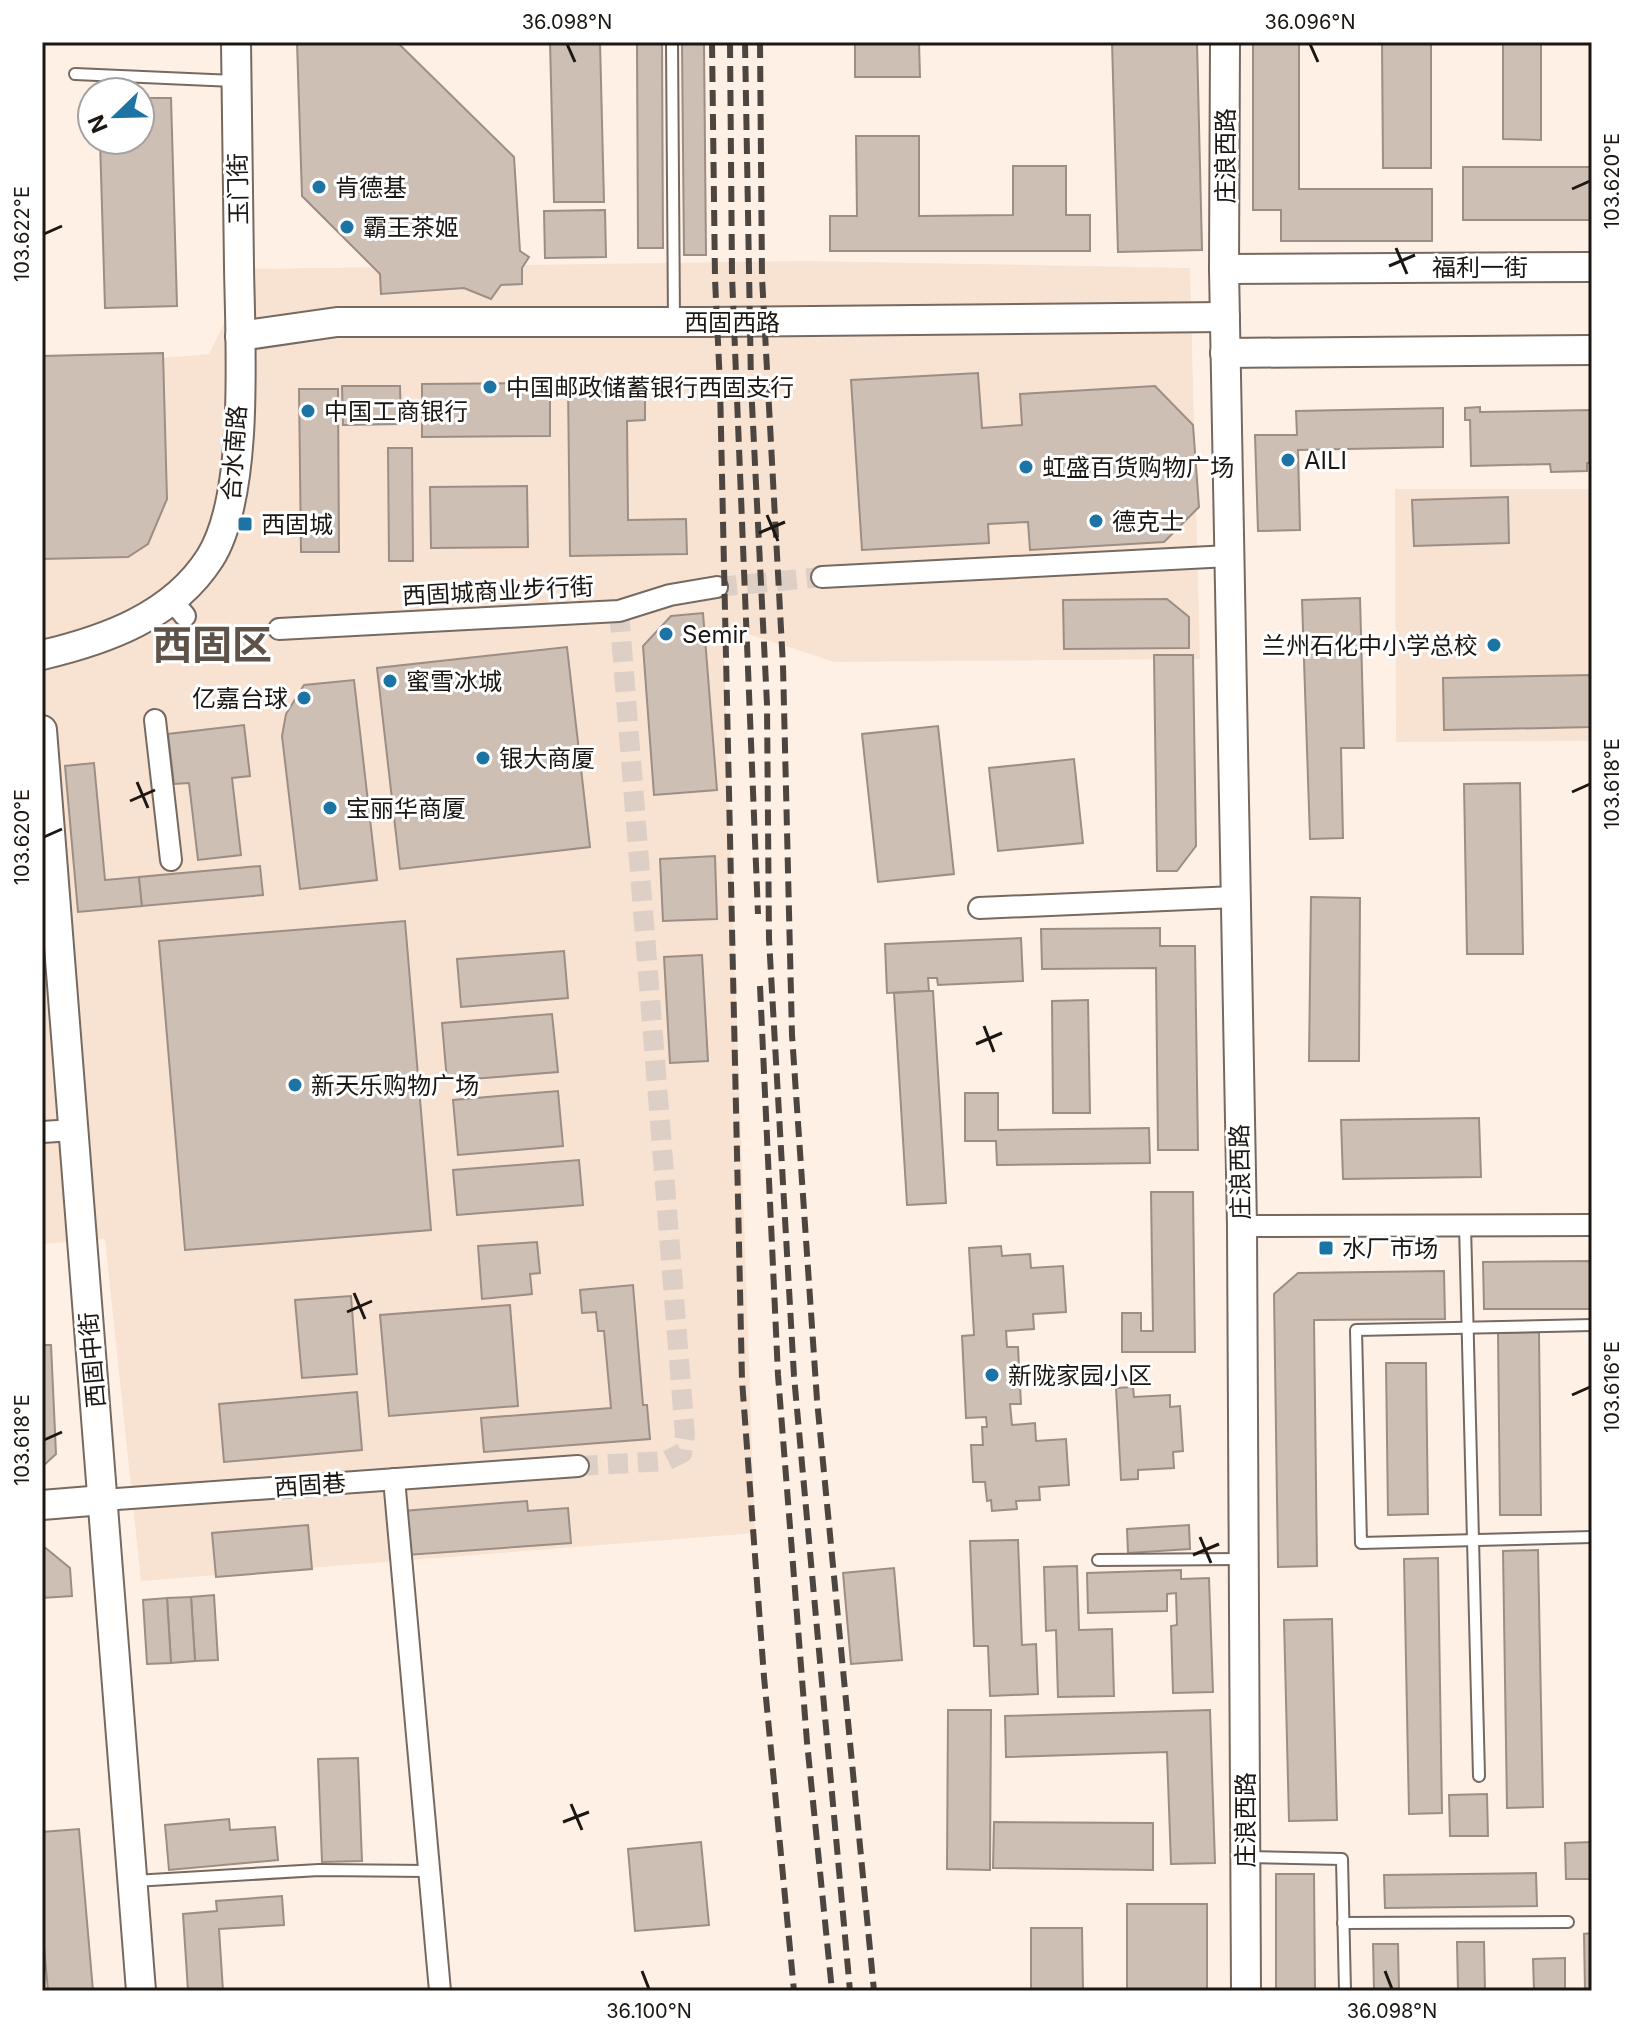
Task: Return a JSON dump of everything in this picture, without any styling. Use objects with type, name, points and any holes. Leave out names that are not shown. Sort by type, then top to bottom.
[{"type":"street","name":"玉门街","points":[[236,42],[240,336]]},
{"type":"street","name":"庄浪西路","points":[[1225,42],[1225,353],[1242,1226],[1246,1991]]},
{"type":"street","name":"福利一街","points":[[1224,269],[1592,267]]},
{"type":"street","name":"西固西路","points":[[240,336],[337,322],[1225,317]]},
{"type":"street","name":"合水南路","points":[[42,655],[86,645],[178,607],[212,556],[231,510],[237,467],[240,336]]},
{"type":"street","points":[[1225,353],[1592,350]]},
{"type":"street","points":[[822,577],[1229,556]]},
{"type":"street","name":"西固城商业步行街","points":[[279,629],[619,611],[670,595],[717,587]]},
{"type":"street","points":[[155,720],[171,860]]},
{"type":"street","name":"西固中街","points":[[42,730],[141,1991]]},
{"type":"street","points":[[979,908],[1235,897]]},
{"type":"street","points":[[42,1132],[74,1130]]},
{"type":"street","points":[[1242,1226],[1592,1225]]},
{"type":"street","name":"西固巷","points":[[42,1505],[578,1466]]},
{"type":"street","points":[[394,1479],[440,1991]]},
{"type":"lane","points":[[672,42],[674,322]]},
{"type":"lane","points":[[75,74],[236,81]]},
{"type":"lane","points":[[1465,1225],[1479,1776]]},
{"type":"lane","points":[[1592,1325],[1356,1330],[1361,1543],[1592,1537]]},
{"type":"lane","points":[[1098,1560],[1244,1559]]},
{"type":"lane","points":[[1245,1857],[1342,1859],[1345,1991]]},
{"type":"lane","points":[[132,1881],[319,1870],[429,1871]]},
{"type":"lane","points":[[1343,1923],[1568,1922]]},
{"type":"shaded area","points":[[805,261],[1190,268],[1200,659],[835,662],[723,626],[755,1533],[141,1581],[105,1239],[42,1244],[42,368],[209,354],[251,269]]},
{"type":"shaded area","name":"兰州石化中小学总校","points":[[1395,489],[1592,489],[1592,741],[1396,742]]},
{"type":"building","points":[[297,42],[397,42],[514,157],[520,251],[529,257],[522,268],[522,284],[501,285],[491,299],[464,288],[381,294],[380,274],[302,196]]},
{"type":"building","points":[[550,42],[600,42],[604,202],[554,202]]},
{"type":"building","points":[[637,42],[662,42],[663,248],[638,248]]},
{"type":"building","points":[[682,42],[704,42],[706,255],[684,255]]},
{"type":"building","points":[[855,42],[919,42],[920,77],[855,77]]},
{"type":"building","points":[[1112,42],[1197,42],[1202,250],[1118,252]]},
{"type":"building","points":[[1253,42],[1299,42],[1299,189],[1432,189],[1432,241],[1281,241],[1281,210],[1253,210]]},
{"type":"building","points":[[1382,42],[1431,42],[1431,168],[1383,168]]},
{"type":"building","points":[[1503,42],[1541,42],[1541,140],[1503,139]]},
{"type":"building","points":[[156,98],[171,98],[177,306],[105,308],[100,156],[156,156]]},
{"type":"building","points":[[856,136],[919,136],[919,216],[1013,215],[1013,166],[1066,166],[1066,215],[1090,215],[1090,251],[830,251],[830,216],[857,216]]},
{"type":"building","points":[[1463,167],[1592,167],[1592,220],[1463,220]]},
{"type":"building","points":[[605,210],[606,257],[545,258],[544,211]]},
{"type":"building","points":[[163,353],[167,499],[148,544],[128,557],[42,559],[42,356]]},
{"type":"building","name":"虹盛百货购物广场","points":[[978,373],[982,428],[1022,425],[1020,394],[1155,386],[1193,425],[1199,507],[1164,542],[1030,550],[1028,522],[988,524],[989,543],[862,550],[851,380]]},
{"type":"building","points":[[550,383],[550,436],[422,437],[422,384]]},
{"type":"building","points":[[645,384],[645,420],[627,421],[628,520],[686,519],[687,554],[570,556],[568,385]]},
{"type":"building","points":[[342,386],[400,386],[401,424],[343,425]]},
{"type":"building","points":[[299,389],[338,389],[339,552],[301,552]]},
{"type":"building","points":[[1480,407],[1480,412],[1592,410],[1592,463],[1587,463],[1587,471],[1551,472],[1550,464],[1471,466],[1470,420],[1465,420],[1465,408]]},
{"type":"building","points":[[1443,408],[1443,447],[1298,450],[1300,530],[1258,531],[1255,435],[1297,435],[1296,411]]},
{"type":"building","points":[[388,448],[412,448],[413,561],[389,561]]},
{"type":"building","points":[[527,486],[528,547],[431,548],[430,487]]},
{"type":"building","points":[[1508,497],[1509,543],[1414,546],[1412,500]]},
{"type":"building","points":[[1360,598],[1364,748],[1341,748],[1343,838],[1310,839],[1302,600]]},
{"type":"building","points":[[1167,599],[1189,617],[1189,648],[1064,649],[1063,600]]},
{"type":"building","points":[[703,613],[717,790],[654,795],[643,646],[671,616]]},
{"type":"building","name":"银大商厦","points":[[567,647],[590,847],[400,869],[377,668]]},
{"type":"building","points":[[1154,655],[1193,655],[1196,846],[1177,871],[1157,871]]},
{"type":"building","points":[[1592,675],[1592,727],[1444,730],[1443,678]]},
{"type":"building","name":"宝丽华商厦","points":[[354,680],[377,880],[300,889],[282,736],[286,714],[304,685]]},
{"type":"building","points":[[244,725],[250,776],[232,778],[241,855],[198,860],[189,783],[174,784],[168,734]]},
{"type":"building","points":[[938,726],[954,874],[878,882],[862,734]]},
{"type":"building","points":[[1074,759],[1083,843],[998,851],[989,768]]},
{"type":"building","points":[[94,763],[105,880],[139,877],[142,906],[78,912],[65,766]]},
{"type":"building","points":[[1520,783],[1523,954],[1467,954],[1464,784]]},
{"type":"building","points":[[715,856],[717,919],[663,921],[660,859]]},
{"type":"building","points":[[260,866],[263,895],[142,906],[139,877]]},
{"type":"building","points":[[1311,897],[1360,898],[1359,1061],[1309,1061]]},
{"type":"building","name":"新天乐购物广场","points":[[405,921],[431,1230],[185,1250],[159,941]]},
{"type":"building","points":[[1160,928],[1160,946],[1195,946],[1198,1150],[1158,1150],[1156,968],[1042,969],[1041,929]]},
{"type":"building","points":[[1021,938],[1023,981],[938,985],[937,978],[928,978],[929,991],[887,993],[885,944]]},
{"type":"building","points":[[564,951],[568,998],[461,1007],[457,959]]},
{"type":"building","points":[[702,955],[708,1061],[670,1063],[664,957]]},
{"type":"building","points":[[933,991],[946,1203],[907,1205],[894,993]]},
{"type":"building","points":[[1088,1000],[1090,1113],[1053,1113],[1052,1001]]},
{"type":"building","points":[[552,1014],[558,1072],[447,1081],[442,1023]]},
{"type":"building","points":[[558,1091],[563,1146],[458,1155],[453,1100]]},
{"type":"building","points":[[965,1093],[998,1093],[998,1130],[1149,1128],[1150,1163],[997,1165],[996,1141],[965,1141]]},
{"type":"building","points":[[1479,1118],[1481,1177],[1343,1179],[1341,1120]]},
{"type":"building","points":[[579,1160],[583,1205],[457,1215],[453,1170]]},
{"type":"building","points":[[1151,1192],[1193,1192],[1195,1352],[1122,1352],[1122,1313],[1141,1313],[1141,1331],[1153,1331]]},
{"type":"building","points":[[537,1242],[540,1273],[530,1274],[532,1294],[482,1299],[478,1246]]},
{"type":"building","name":"新陇家园小区","points":[[1001,1246],[1002,1256],[1030,1254],[1031,1268],[1063,1266],[1066,1312],[1033,1314],[1034,1329],[1006,1331],[1007,1347],[1018,1347],[1021,1404],[1010,1404],[1012,1425],[1035,1423],[1036,1441],[1066,1439],[1069,1485],[1039,1487],[1040,1500],[1016,1501],[1017,1509],[992,1511],[991,1500],[987,1501],[985,1482],[973,1482],[971,1445],[983,1445],[982,1427],[987,1427],[986,1417],[966,1418],[962,1336],[974,1335],[969,1248]]},
{"type":"building","points":[[1592,1261],[1592,1309],[1484,1309],[1483,1262]]},
{"type":"building","points":[[1444,1271],[1445,1319],[1314,1320],[1317,1566],[1278,1567],[1274,1294],[1298,1273]]},
{"type":"building","points":[[633,1285],[643,1405],[647,1405],[650,1439],[484,1452],[481,1418],[611,1408],[604,1331],[598,1331],[596,1312],[582,1313],[580,1290]]},
{"type":"building","points":[[351,1296],[357,1374],[302,1378],[295,1300]]},
{"type":"building","points":[[510,1305],[518,1406],[389,1416],[380,1315]]},
{"type":"building","points":[[1539,1332],[1541,1515],[1500,1515],[1498,1333]]},
{"type":"building","points":[[42,1345],[51,1345],[56,1454],[42,1467]]},
{"type":"building","points":[[1386,1363],[1426,1363],[1428,1514],[1388,1515]]},
{"type":"building","points":[[1133,1387],[1134,1397],[1170,1395],[1170,1407],[1180,1406],[1183,1451],[1173,1452],[1174,1468],[1138,1470],[1138,1479],[1121,1480],[1116,1388]]},
{"type":"building","points":[[357,1392],[362,1450],[224,1462],[219,1404]]},
{"type":"building","points":[[527,1501],[528,1511],[568,1508],[571,1543],[407,1555],[403,1511]]},
{"type":"building","points":[[308,1525],[312,1569],[216,1577],[212,1533]]},
{"type":"building","points":[[1189,1525],[1190,1549],[1128,1553],[1127,1529]]},
{"type":"building","points":[[1018,1540],[1022,1645],[1036,1644],[1038,1694],[990,1696],[988,1646],[974,1646],[970,1541]]},
{"type":"building","points":[[42,1545],[70,1568],[72,1596],[42,1598]]},
{"type":"building","points":[[1538,1550],[1543,1807],[1507,1808],[1503,1551]]},
{"type":"building","points":[[1438,1558],[1442,1813],[1409,1814],[1404,1559]]},
{"type":"building","points":[[1077,1566],[1079,1630],[1112,1629],[1114,1696],[1058,1697],[1056,1630],[1046,1631],[1044,1567]]},
{"type":"building","points":[[894,1568],[902,1660],[851,1664],[843,1573]]},
{"type":"building","points":[[1181,1570],[1181,1579],[1209,1578],[1213,1692],[1173,1693],[1171,1626],[1177,1625],[1176,1593],[1167,1594],[1167,1611],[1088,1613],[1087,1573]]},
{"type":"building","points":[[214,1595],[218,1660],[195,1661],[191,1597]]},
{"type":"building","points":[[191,1597],[195,1661],[171,1663],[167,1598]]},
{"type":"building","points":[[167,1598],[171,1663],[147,1664],[143,1600]]},
{"type":"building","points":[[1332,1619],[1337,1820],[1289,1821],[1284,1620]]},
{"type":"building","points":[[948,1710],[991,1710],[990,1870],[947,1869]]},
{"type":"building","points":[[1210,1710],[1215,1863],[1171,1864],[1167,1752],[1006,1757],[1005,1716]]},
{"type":"building","points":[[358,1758],[362,1861],[322,1862],[318,1759]]},
{"type":"building","points":[[1487,1794],[1488,1836],[1450,1836],[1449,1795]]},
{"type":"building","points":[[229,1819],[230,1830],[275,1827],[278,1860],[169,1870],[165,1825]]},
{"type":"building","points":[[994,1822],[1153,1823],[1153,1870],[993,1868]]},
{"type":"building","points":[[79,1829],[93,1991],[48,1991],[42,1924],[42,1832]]},
{"type":"building","points":[[701,1842],[709,1925],[635,1931],[628,1849]]},
{"type":"building","points":[[1592,1842],[1592,1879],[1566,1879],[1565,1843]]},
{"type":"building","points":[[1536,1873],[1537,1906],[1385,1908],[1384,1875]]},
{"type":"building","points":[[1276,1874],[1314,1874],[1315,1991],[1276,1991]]},
{"type":"building","points":[[282,1896],[284,1925],[219,1929],[223,1991],[188,1991],[183,1914],[217,1911],[216,1901]]},
{"type":"building","points":[[1127,1904],[1207,1904],[1207,1991],[1127,1991]]},
{"type":"building","points":[[1031,1928],[1082,1928],[1083,1991],[1031,1991]]},
{"type":"building","points":[[1592,1933],[1592,1991],[1585,1991],[1584,1934]]},
{"type":"building","points":[[1457,1942],[1484,1942],[1485,1991],[1458,1991]]},
{"type":"building","points":[[1373,1944],[1398,1944],[1399,1991],[1374,1991]]},
{"type":"building","points":[[1565,1958],[1565,1991],[1534,1991],[1533,1959]]},
{"type":"tunnel","points":[[717,587],[822,577]]},
{"type":"tunnel","points":[[578,1466],[666,1461],[682,1453],[685,1435],[619,611]]},
{"type":"railway","points":[[712,42],[742,1380],[764,1677],[794,1991]]},
{"type":"railway","points":[[730,42],[732,276],[758,914]]},
{"type":"railway","points":[[745,42],[751,384],[767,704],[769,939],[794,1376],[850,1991]]},
{"type":"railway","points":[[760,42],[762,277],[783,666],[792,1035],[817,1400],[874,1991]]},
{"type":"railway","points":[[760,986],[778,1375],[807,1742],[832,1991]]},
{"type":"place","name":"肯德基","points":[[319,187]]},
{"type":"place","name":"霸王茶姬","points":[[347,227]]},
{"type":"place","name":"中国邮政储蓄银行西固支行","points":[[490,387]]},
{"type":"place","name":"中国工商银行","points":[[308,411]]},
{"type":"place","name":"AILI","points":[[1288,460]]},
{"type":"place","name":"虹盛百货购物广场","points":[[1026,467]]},
{"type":"place","name":"德克士","points":[[1096,521]]},
{"type":"place","name":"西固城","points":[[245,524]]},
{"type":"place","name":"Semir","points":[[666,634]]},
{"type":"place","name":"兰州石化中小学总校","points":[[1494,645]]},
{"type":"place","name":"蜜雪冰城","points":[[390,681]]},
{"type":"place","name":"亿嘉台球","points":[[304,698]]},
{"type":"place","name":"银大商厦","points":[[483,758]]},
{"type":"place","name":"宝丽华商厦","points":[[330,808]]},
{"type":"place","name":"新天乐购物广场","points":[[295,1085]]},
{"type":"place","name":"水厂市场","points":[[1326,1248]]},
{"type":"place","name":"新陇家园小区","points":[[992,1375]]},
{"type":"district","name":"西固区","points":[[212,644]]}]
